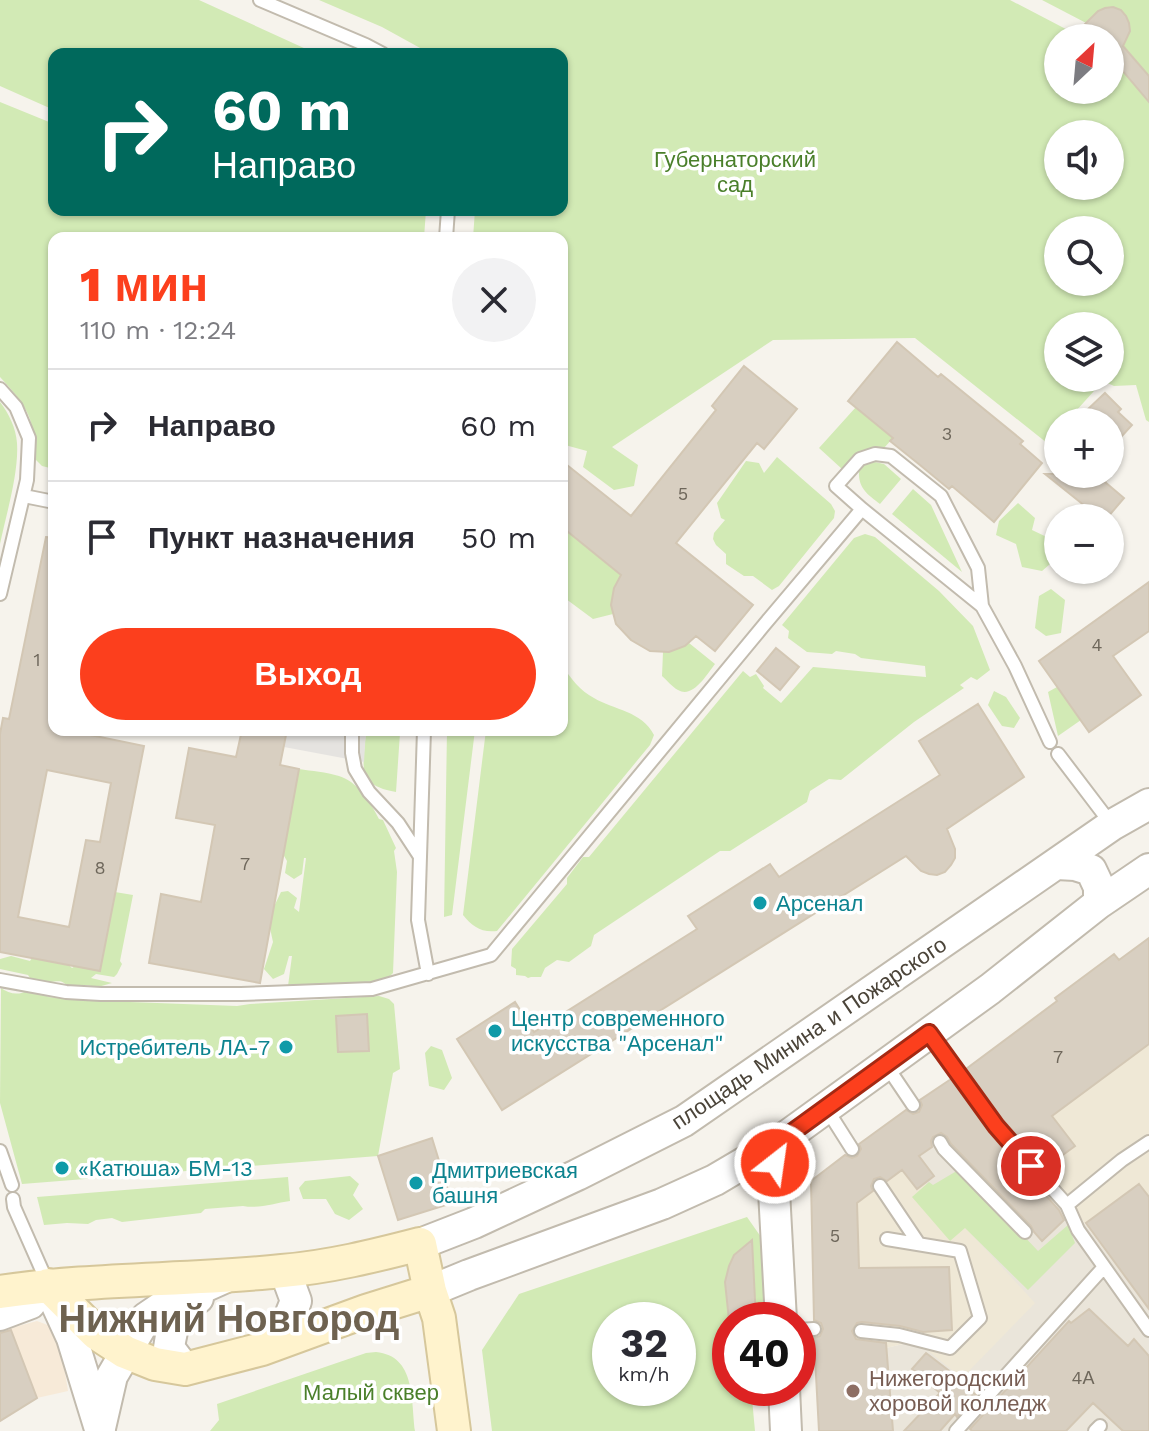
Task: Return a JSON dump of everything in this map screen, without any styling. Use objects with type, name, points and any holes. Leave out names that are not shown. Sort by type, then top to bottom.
[{"type":"main road","name":"площадь Минина и Пожарского","points":[[48,1285],[285,1271],[356,1261],[420,1244]]},
{"type":"main road","points":[[420,1244],[439,1318],[454,1431]]},
{"type":"main road","points":[[0,1292],[48,1285],[96,1333],[125,1352],[155,1364],[185,1369],[262,1349],[430,1291]]},
{"type":"street","name":"площадь Минина и Пожарского","points":[[420,1244],[528,1198],[684,1121],[1112,825],[1149,804]]},
{"type":"street","points":[[1057,864],[1091,870],[1099,887],[1099,903]]},
{"type":"street","points":[[430,1291],[662,1204],[715,1180],[776,1144],[1149,869]]},
{"type":"street","points":[[776,1144],[774,1191],[780,1302]]},
{"type":"street","points":[[262,1349],[285,1328],[296,1301],[285,1271]]},
{"type":"street","name":"площадь Минина и Пожарского","points":[[100,1429],[112,1376],[146,1318],[168,1303],[229,1276]]},
{"type":"street","points":[[185,1369],[169,1348],[172,1327],[182,1310],[229,1276]]},
{"type":"street","name":"площадь Минина и Пожарского","points":[[48,1285],[72,1338],[100,1429]]},
{"type":"street","points":[[0,1318],[32,1306],[48,1285]]},
{"type":"street","points":[[785,1406],[786,1431]]},
{"type":"lane","points":[[260,0],[372,48]]},
{"type":"lane","points":[[0,389],[16,407],[29,438],[27,480],[0,594]]},
{"type":"lane","points":[[982,606],[978,568],[941,496],[891,456],[875,454],[860,459],[836,486],[982,606],[1015,666],[1050,742]]},
{"type":"lane","points":[[24,496],[48,501]]},
{"type":"lane","points":[[0,980],[66,992],[241,994],[372,989],[491,955],[862,509]]},
{"type":"lane","points":[[352,736],[355,769],[369,792],[398,823],[419,855]]},
{"type":"lane","points":[[424,736],[418,920],[428,974]]},
{"type":"lane","points":[[1058,754],[1112,825]]},
{"type":"lane","points":[[929,1033],[996,1126],[1067,1205],[1078,1230],[1149,1330]]},
{"type":"lane","points":[[886,1065],[913,1105]]},
{"type":"lane","points":[[826,1108],[852,1149]]},
{"type":"lane","points":[[940,1142],[1025,1232]]},
{"type":"lane","points":[[1067,1205],[1149,1142]]},
{"type":"lane","points":[[0,1151],[14,1207],[48,1285]]},
{"type":"lane","points":[[880,1186],[919,1244]]},
{"type":"lane","points":[[861,1331],[899,1335],[950,1348],[980,1318],[960,1251],[887,1239]]},
{"type":"lane","points":[[956,1431],[1104,1267]]},
{"type":"shaded area","points":[[286,736],[366,736],[364,762],[284,747]]},
{"type":"shaded area","points":[[1149,938],[1149,1309],[968,1068],[1114,954],[1119,960]]},
{"type":"shaded area","points":[[968,1068],[1149,1309],[1149,1431],[892,1431],[886,1348],[916,1341],[908,1165],[882,1127]]},
{"type":"shaded area","points":[[882,1127],[908,1165],[1035,1303],[962,1378],[916,1341],[886,1348],[816,1353],[811,1181]]},
{"type":"shaded area","points":[[37,1321],[53,1327],[59,1335],[68,1391],[37,1398],[0,1421],[0,1331]]},
{"type":"green space","points":[[0,0],[199,0],[304,48],[48,48],[48,107],[0,86]]},
{"type":"green space","name":"Губернаторский сад","points":[[319,0],[1010,0],[1056,24],[1044,24],[1044,104],[1124,104],[1124,73],[1149,102],[1149,422],[1136,385],[1124,386],[1124,312],[1044,312],[1044,392],[1093,392],[1079,408],[1044,408],[1044,441],[915,338],[773,340],[612,447],[638,465],[634,486],[614,490],[583,467],[587,451],[568,446],[568,232],[473,232],[475,216],[568,216],[568,48],[420,48],[382,27]]},
{"type":"green space","points":[[1042,0],[1149,0],[1149,76],[1124,47],[1124,39],[1130,30],[1124,14],[1106,8],[1099,11],[1088,24]]},
{"type":"green space","points":[[0,102],[48,122],[48,216],[426,216],[424,232],[48,232],[48,468],[34,458],[33,432],[28,413],[0,377]]},
{"type":"green space","points":[[0,402],[14,427],[17,455],[0,544]]},
{"type":"green space","points":[[856,407],[893,438],[884,448],[860,452],[842,469],[819,448]]},
{"type":"green space","points":[[777,457],[835,511],[834,518],[779,586],[772,590],[753,576],[744,576],[726,564],[726,554],[713,539],[725,520],[721,518],[717,503],[746,461],[759,463],[764,473]]},
{"type":"green space","points":[[865,464],[884,464],[901,479],[880,504],[864,490],[859,477],[859,471]]},
{"type":"green space","points":[[913,489],[931,505],[962,572],[892,514]]},
{"type":"green space","points":[[1018,503],[1035,518],[1032,530],[1044,536],[1044,569],[1022,567],[1016,544],[996,535],[999,521]]},
{"type":"green space","points":[[568,532],[621,575],[613,594],[613,614],[593,619],[568,600]]},
{"type":"green space","points":[[865,534],[875,537],[939,591],[973,626],[990,670],[977,680],[971,677],[960,685],[964,688],[914,722],[841,780],[829,779],[810,791],[807,802],[730,851],[720,851],[594,935],[591,946],[569,962],[557,960],[545,968],[541,977],[516,975],[516,969],[511,966],[512,949],[567,884],[567,878],[583,857],[589,857],[743,671],[750,677],[756,674],[763,688],[781,703],[813,667],[926,677],[925,666],[861,658],[836,651],[832,654],[807,652],[788,638],[789,631],[782,625],[854,538]]},
{"type":"green space","points":[[1051,589],[1065,600],[1061,633],[1046,636],[1035,628],[1039,596]]},
{"type":"green space","points":[[689,643],[715,664],[699,684],[684,692],[662,676],[663,652]]},
{"type":"green space","points":[[568,674],[584,692],[635,716],[649,727],[654,735],[650,745],[497,931],[482,930],[463,915],[485,736],[568,736]]},
{"type":"green space","points":[[1057,687],[1081,720],[1058,736],[1048,692]]},
{"type":"green space","points":[[994,691],[1006,697],[1020,718],[1014,728],[1002,726],[988,705]]},
{"type":"green space","points":[[366,736],[400,736],[396,792],[373,784],[364,771]]},
{"type":"green space","points":[[447,736],[474,736],[452,915],[444,917]]},
{"type":"green space","points":[[299,769],[334,775],[352,783],[368,800],[379,819],[383,820],[396,848],[393,973],[386,980],[288,986],[292,956],[289,956],[284,974],[273,979],[264,969],[273,942],[268,919],[281,892],[288,891],[297,898],[294,908],[299,912],[306,858],[302,874],[294,879],[285,873],[287,861],[280,849],[290,818]]},
{"type":"green space","points":[[115,892],[133,895],[120,961],[122,964],[114,977],[96,974],[91,978],[112,983],[98,987],[85,985],[80,990],[70,989],[61,981],[42,982],[28,975],[0,969],[0,959],[11,956],[30,961],[37,949],[59,956],[72,968],[82,962]]},
{"type":"green space","points":[[1,988],[14,994],[28,990],[45,993],[48,997],[237,1006],[379,996],[389,999],[394,1004],[400,1069],[393,1073],[378,1156],[22,1184],[0,1103]]},
{"type":"green space","points":[[431,1046],[442,1050],[452,1078],[444,1090],[429,1086],[425,1053]]},
{"type":"green space","points":[[960,1169],[1038,1251],[1068,1225],[1075,1243],[1028,1290],[965,1228],[950,1241],[912,1197],[929,1182],[933,1185]]},
{"type":"green space","points":[[350,1176],[359,1184],[353,1195],[363,1209],[349,1220],[335,1214],[326,1199],[303,1199],[299,1188],[305,1181]]},
{"type":"green space","points":[[288,1177],[290,1201],[205,1209],[201,1213],[122,1222],[112,1218],[88,1224],[44,1225],[37,1197]]},
{"type":"green space","points":[[747,1217],[761,1237],[766,1302],[712,1302],[712,1406],[753,1406],[755,1431],[492,1431],[482,1350],[519,1294]]},
{"type":"green space","name":"Малый сквер","points":[[376,1352],[389,1355],[405,1371],[415,1431],[210,1431],[219,1420],[217,1404]]},
{"type":"building","points":[[1105,8],[1121,10],[1126,16],[1130,31],[1124,44],[1124,24],[1085,24]]},
{"type":"building","points":[[1124,47],[1149,76],[1149,102],[1124,73]]},
{"type":"building","points":[[897,342],[1023,441],[1020,444],[1042,463],[994,522],[952,486],[949,489],[890,441],[893,438],[848,401]]},
{"type":"building","points":[[744,366],[797,409],[764,449],[757,443],[676,543],[753,605],[715,651],[696,636],[685,646],[669,652],[650,651],[631,640],[616,624],[611,605],[614,588],[621,575],[568,532],[568,466],[631,516],[716,410],[712,406]]},
{"type":"building","points":[[1105,393],[1120,408],[1089,408]]},
{"type":"building","points":[[1124,418],[1132,425],[1124,434]]},
{"type":"building","points":[[1062,488],[1112,488],[1124,498],[1119,504],[1082,504]]},
{"type":"building","points":[[48,537],[48,736],[95,736],[144,746],[100,971],[0,952],[0,734],[3,718],[9,719]],"holes":[[[47,770],[111,783],[100,842],[86,840],[69,927],[18,917]]]},
{"type":"building","points":[[1149,582],[1149,631],[1113,656],[1141,695],[1089,732],[1039,661]]},
{"type":"building","points":[[776,648],[799,667],[780,690],[757,671]]},
{"type":"building","name":"Арсенал","points":[[978,704],[1024,777],[947,829],[955,858],[945,872],[937,875],[921,871],[906,856],[502,1110],[457,1039],[515,1002],[534,1032],[697,929],[688,916],[770,864],[779,877],[940,775],[919,741]]},
{"type":"building","points":[[241,736],[286,736],[280,765],[299,769],[260,983],[149,963],[161,894],[201,902],[215,825],[176,818],[189,748],[236,757]]},
{"type":"building","points":[[1149,938],[1149,1044],[1052,1116],[1075,1146],[1045,1168],[1003,1120],[966,1069],[1114,954],[1119,960]]},
{"type":"building","points":[[367,1014],[369,1051],[338,1052],[336,1016]]},
{"type":"building","points":[[951,1079],[989,1132],[1059,1210],[1064,1220],[1042,1241],[941,1133],[933,1137],[932,1147],[919,1156],[934,1176],[917,1189],[902,1170],[887,1181],[880,1177],[874,1179],[871,1186],[873,1191],[857,1203],[859,1268],[949,1267],[952,1330],[923,1332],[900,1326],[857,1323],[852,1331],[856,1339],[886,1343],[893,1431],[819,1431],[816,1337],[823,1329],[816,1321],[814,1302],[811,1181],[845,1155],[852,1158],[857,1156],[861,1149],[859,1144],[906,1110],[913,1114],[919,1112],[922,1105],[920,1100]]},
{"type":"building","points":[[432,1138],[452,1203],[398,1220],[378,1156]]},
{"type":"building","points":[[1139,1184],[1149,1197],[1149,1309],[1086,1223]]},
{"type":"building","points":[[752,1240],[755,1302],[727,1302],[725,1282],[734,1255]]},
{"type":"building","points":[[1089,1309],[1128,1346],[1134,1339],[1149,1356],[1149,1431],[1123,1431],[1093,1403],[1066,1431],[972,1431],[970,1429],[1069,1321],[1071,1323]]},
{"type":"building","points":[[11,1330],[37,1398],[0,1421],[0,1333]]},
{"type":"building","points":[[926,1353],[976,1395],[940,1431],[904,1431],[940,1393],[912,1369]]},
{"type":"place","name":"Арсенал","points":[[760,903]]},
{"type":"place","name":"Центр современного искусства \"Арсенал\"","points":[[495,1031]]},
{"type":"place","name":"Истребитель ЛА-7","points":[[286,1047]]},
{"type":"place","name":"«Катюша» БМ-13","points":[[62,1168]]},
{"type":"place","name":"Дмитриевская башня","points":[[416,1183]]},
{"type":"place","name":"Нижегородский хоровой колледж","points":[[853,1391]]},
{"type":"district","name":"Нижний Новгород","points":[[229,1319]]},
{"type":"route","points":[[775,1163],[776,1144],[929,1033],[996,1126],[1031,1166]]}]
